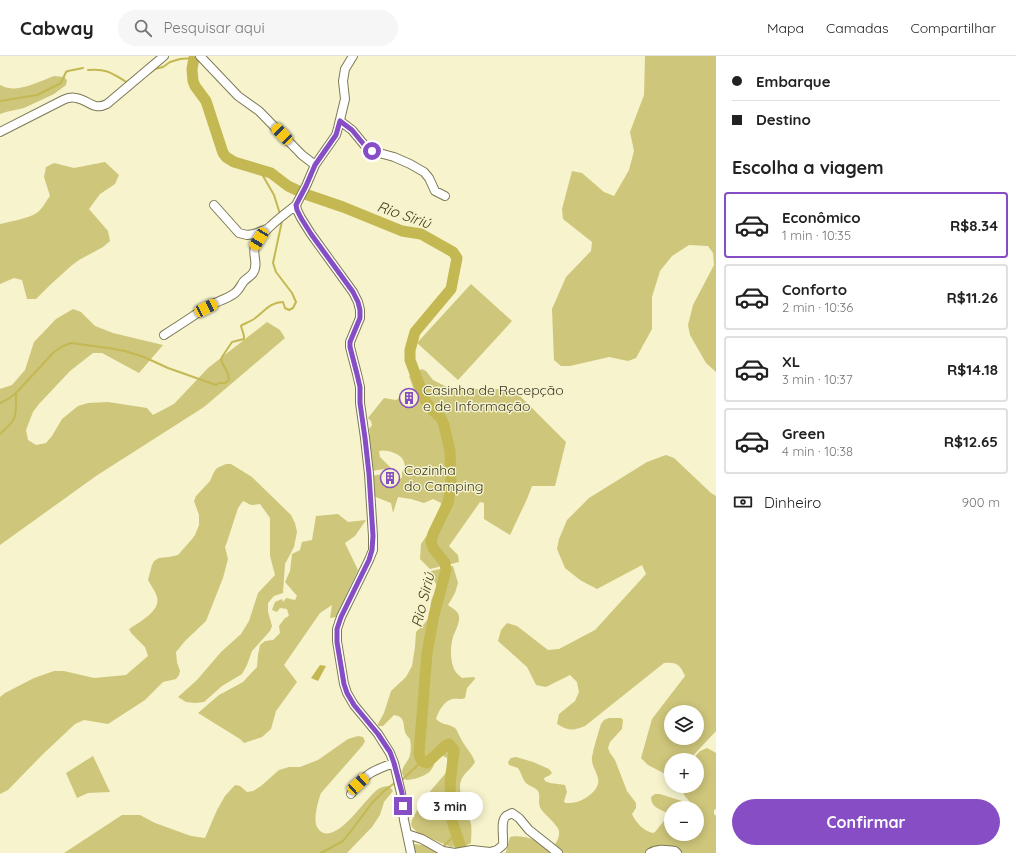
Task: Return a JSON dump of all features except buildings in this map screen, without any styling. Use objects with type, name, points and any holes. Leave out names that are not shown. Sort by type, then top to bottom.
[{"type":"street","points":[[0,132],[68,98],[77,98],[102,107],[164,56]]},
{"type":"street","points":[[164,335],[206,308],[234,294],[256,269],[254,253],[259,239],[268,229],[296,205],[315,165],[336,135],[345,99],[343,81],[345,69],[353,56]]},
{"type":"street","points":[[202,58],[238,96],[259,111],[302,155],[315,165]]},
{"type":"street","points":[[340,121],[352,130],[366,147],[372,151],[394,157],[424,172],[436,191],[445,196]]},
{"type":"street","points":[[214,205],[239,233],[247,235],[268,229]]},
{"type":"street","points":[[296,205],[301,218],[311,234],[353,292],[360,310],[360,318],[350,342],[350,347],[360,387],[360,403],[369,474],[373,536],[372,550],[369,560],[341,617],[337,629],[337,642],[344,684],[347,693],[354,705],[378,734],[390,752],[394,763],[402,793],[404,820],[411,853]]},
{"type":"street","points":[[351,794],[358,784],[368,775],[394,763]]},
{"type":"street","points":[[407,834],[422,839],[444,851],[455,852],[478,850],[490,852],[497,850],[503,845],[503,820],[506,816],[512,813],[519,818],[529,830],[558,853]]},
{"type":"street","points":[[650,853],[654,850],[661,849],[675,851],[677,853]]},
{"type":"shaded area","points":[[645,56],[716,56],[716,372],[706,363],[690,335],[688,325],[693,305],[714,265],[713,253],[708,246],[689,245],[672,256],[660,271],[652,297],[652,329],[636,358],[628,361],[609,357],[570,366],[561,366],[554,360],[552,309],[566,277],[591,251],[592,242],[563,219],[562,209],[572,171],[582,173],[604,192],[614,196],[629,170],[634,151],[630,132],[644,95]]},
{"type":"shaded area","points":[[54,76],[64,77],[67,80],[66,85],[54,94],[24,108],[0,114],[0,85],[15,89],[32,85]]},
{"type":"shaded area","points":[[105,162],[119,175],[115,184],[100,194],[89,209],[108,231],[110,241],[103,247],[71,266],[36,299],[27,299],[22,280],[14,278],[0,284],[0,224],[20,220],[38,212],[41,209],[50,196],[44,177],[46,167],[54,163],[74,168]]},
{"type":"shaded area","points":[[471,284],[512,321],[458,380],[417,343]]},
{"type":"shaded area","points":[[73,309],[81,312],[95,326],[113,333],[163,345],[139,373],[102,353],[93,353],[70,371],[33,412],[26,430],[28,440],[36,445],[46,443],[62,419],[78,406],[88,403],[108,402],[147,408],[153,415],[174,404],[208,368],[267,322],[280,330],[285,338],[204,407],[96,476],[0,545],[0,389],[12,385],[25,370],[34,342],[56,319]]},
{"type":"shaded area","points":[[422,369],[426,371],[433,380],[451,389],[513,389],[566,442],[555,486],[532,486],[510,535],[484,519],[484,503],[480,502],[449,546],[458,555],[459,562],[430,569],[420,559],[421,544],[440,516],[441,503],[433,499],[424,503],[398,497],[393,513],[391,503],[373,496],[372,476],[387,473],[388,481],[395,480],[402,478],[402,472],[405,467],[400,456],[391,452],[379,451],[380,457],[391,468],[371,471],[367,436],[370,433],[369,429],[372,425],[368,418],[384,398],[396,400],[405,395],[407,401],[411,400],[410,393],[414,390],[409,376]]},
{"type":"shaded area","points":[[453,450],[453,461],[446,463],[447,455]]},
{"type":"shaded area","points":[[666,455],[674,458],[716,496],[716,731],[704,744],[704,705],[664,705],[664,745],[703,745],[696,753],[664,753],[664,773],[648,765],[641,758],[652,719],[685,676],[679,666],[672,663],[664,663],[585,726],[571,730],[557,724],[559,714],[575,701],[579,692],[577,682],[570,675],[546,687],[536,685],[527,667],[498,641],[501,630],[507,623],[517,626],[548,650],[559,649],[595,630],[646,574],[642,565],[597,589],[580,580],[565,568],[557,549],[559,539],[567,520],[589,498],[647,462]]},
{"type":"shaded area","points":[[226,464],[231,464],[252,477],[291,515],[297,532],[294,547],[285,564],[283,593],[274,596],[268,603],[268,612],[272,626],[270,631],[252,651],[242,674],[222,686],[204,702],[186,702],[178,697],[197,680],[221,652],[241,634],[249,621],[258,593],[275,575],[270,556],[270,518],[260,504],[251,505],[243,501],[238,508],[225,547],[228,559],[223,578],[206,621],[176,652],[180,671],[176,679],[163,682],[145,700],[108,724],[84,720],[75,724],[8,790],[0,794],[0,697],[34,678],[54,671],[64,671],[94,678],[126,675],[148,656],[145,647],[129,629],[148,616],[156,607],[157,597],[148,580],[152,565],[154,561],[159,558],[178,555],[195,535],[199,525],[199,515],[194,501],[196,496],[210,481],[217,468]]},
{"type":"shaded area","points":[[338,514],[348,522],[366,520],[355,536],[345,543],[358,570],[336,617],[330,618],[332,605],[320,613],[284,665],[297,682],[276,711],[271,729],[262,737],[244,743],[198,713],[219,695],[243,682],[257,667],[260,645],[265,641],[273,640],[280,633],[279,626],[285,618],[289,616],[287,609],[280,608],[277,612],[272,610],[275,602],[282,599],[283,602],[286,598],[295,600],[297,596],[285,582],[290,571],[292,554],[300,550],[302,542],[312,540],[316,516]]},
{"type":"shaded area","points":[[453,566],[458,583],[455,593],[448,605],[455,610],[459,616],[459,619],[451,645],[452,663],[455,671],[462,678],[474,677],[475,679],[467,688],[465,698],[452,699],[446,702],[436,719],[441,723],[456,729],[475,762],[462,778],[460,785],[462,799],[471,824],[471,843],[451,847],[418,833],[411,824],[421,802],[445,774],[448,765],[447,758],[443,756],[438,759],[433,768],[423,776],[406,780],[402,772],[411,752],[411,745],[401,718],[394,715],[383,726],[378,726],[378,724],[384,713],[391,691],[406,677],[412,666],[416,632],[429,618],[432,598],[437,587],[435,581],[431,577],[431,571]]},
{"type":"shaded area","points":[[320,665],[326,666],[318,681],[311,678]]},
{"type":"shaded area","points":[[609,718],[621,718],[623,720],[622,729],[610,742],[608,748],[615,760],[627,791],[636,803],[636,808],[632,814],[633,817],[647,831],[653,833],[664,821],[664,841],[704,841],[704,801],[689,801],[684,793],[704,793],[704,753],[698,753],[707,748],[716,753],[716,809],[714,810],[714,814],[716,816],[716,853],[505,853],[510,837],[512,836],[532,839],[550,850],[557,842],[559,837],[558,829],[540,807],[538,791],[525,782],[518,768],[509,765],[508,762],[511,758],[516,757],[549,769],[552,773],[544,778],[545,781],[565,785],[567,792],[564,801],[565,803],[581,801],[592,793],[597,786],[598,778],[593,765],[592,757],[601,724],[604,720]]},
{"type":"shaded area","points":[[358,736],[363,737],[365,741],[363,745],[321,793],[317,805],[317,827],[324,833],[332,833],[341,828],[350,820],[374,792],[380,788],[389,786],[393,791],[384,802],[380,815],[372,827],[347,853],[64,853],[122,815],[140,815],[155,823],[191,836],[205,838],[217,810],[225,796],[235,785],[240,786],[247,792],[253,791],[279,770],[289,767],[300,767],[318,760],[348,739]]},
{"type":"shaded area","points":[[93,756],[110,792],[88,793],[77,798],[66,773]]},
{"type":"shaded area","points":[[655,794],[660,794],[682,801],[664,801],[664,812],[658,809],[651,800],[651,797]]},
{"type":"shaded area","points":[[414,844],[432,846],[440,853],[415,853]]},
{"type":"waterway","name":"Rio Siriú","points":[[196,56],[194,58],[192,69],[193,81],[206,101],[223,153],[226,157],[234,162],[271,173],[288,186],[305,194],[343,207],[402,231],[421,234],[453,252],[457,258],[451,289],[415,332],[410,350],[410,360],[425,400],[431,409],[441,418],[444,425],[450,451],[451,485],[448,503],[431,541],[433,548],[445,563],[446,570],[434,615],[427,653],[419,753],[422,761],[427,763],[449,744],[454,750],[450,784],[452,821],[461,848],[467,853]]},
{"type":"waterway","points":[[150,73],[170,62],[180,59],[194,58]]},
{"type":"waterway","points":[[0,101],[37,95],[61,83],[66,72],[83,68]]},
{"type":"waterway","points":[[88,70],[105,71],[114,74],[128,83]]},
{"type":"waterway","points":[[259,169],[274,195],[280,214]]},
{"type":"waterway","points":[[0,403],[16,393],[54,352],[71,343],[125,351],[216,385],[219,383],[225,383],[229,380],[228,374],[221,360],[232,342],[244,339],[241,326],[254,319],[267,308],[278,302],[283,302],[285,308],[289,310],[293,308],[296,302],[292,293],[276,272],[273,263],[282,221]]},
{"type":"waterway","points":[[0,434],[15,417],[16,394]]},
{"type":"waterway","points":[[403,779],[422,761]]},
{"type":"waterway","points":[[321,853],[343,841],[372,803],[396,782]]},
{"type":"waterway","points":[[443,847],[456,834]]},
{"type":"place","name":"Casinha de Recepção e de Informação","points":[[409,398]]},
{"type":"place","name":"Cozinha do Camping","points":[[390,478]]},
{"type":"route","points":[[372,151],[366,147],[352,130],[340,121],[336,135],[315,165],[296,205],[301,218],[311,234],[353,292],[360,310],[360,318],[350,342],[350,347],[360,387],[360,403],[369,474],[373,536],[372,550],[369,560],[341,617],[337,629],[337,642],[344,684],[347,693],[354,705],[378,734],[390,752],[402,793],[403,806]]}]
